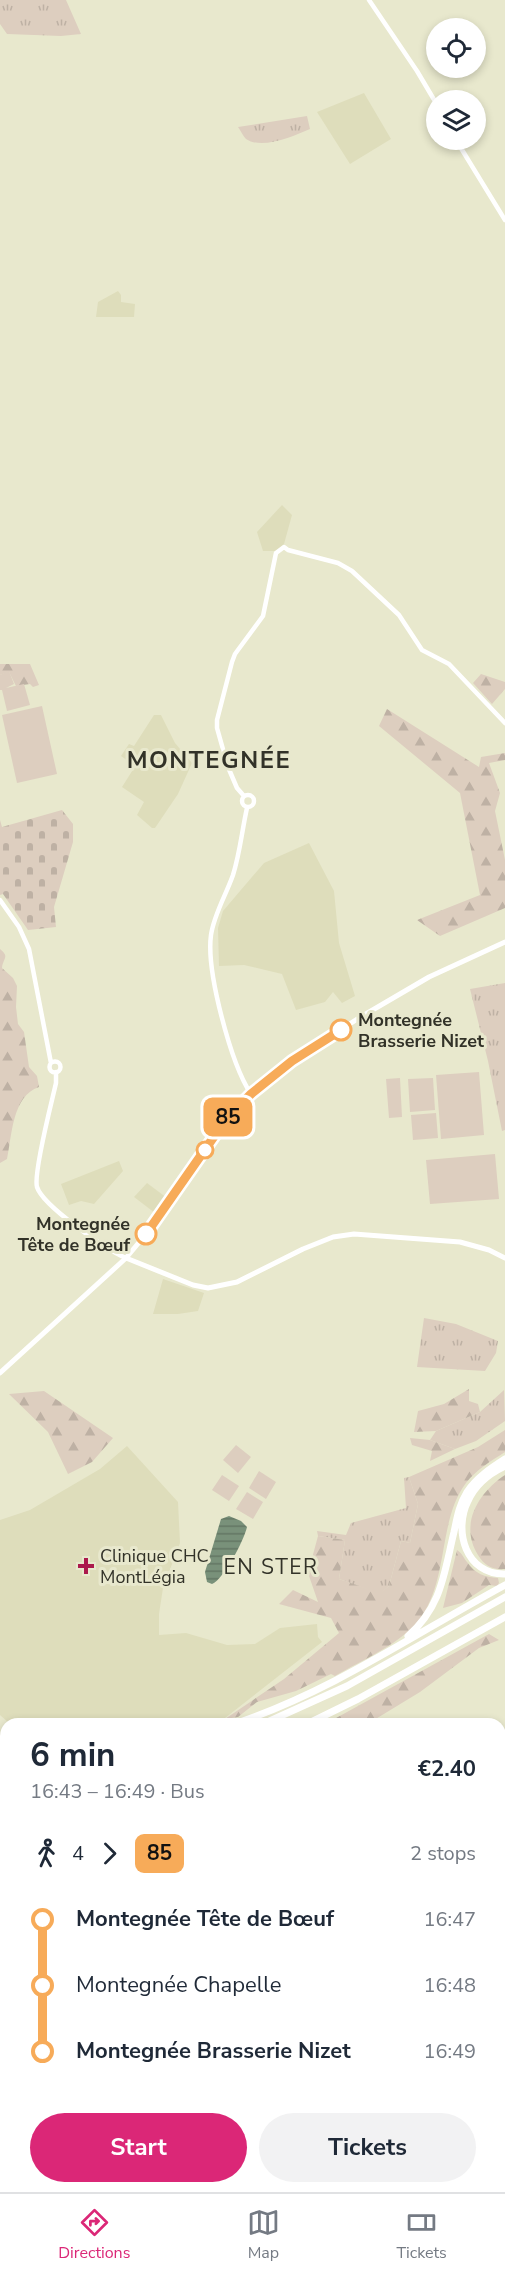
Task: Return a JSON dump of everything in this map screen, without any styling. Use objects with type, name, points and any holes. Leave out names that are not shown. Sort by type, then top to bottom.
[{"type":"highway","points":[[376,1658],[404,1639],[429,1614],[444,1579],[461,1503],[476,1481],[505,1459]]},
{"type":"highway","points":[[505,1466],[488,1476],[471,1494],[462,1516],[461,1526],[465,1548],[473,1560],[485,1569],[505,1574]]},
{"type":"highway","points":[[249,1718],[307,1694],[505,1585]]},
{"type":"highway","points":[[276,1718],[347,1686],[505,1597]]},
{"type":"highway","points":[[320,1718],[505,1617]]},
{"type":"main road","points":[[0,1373],[126,1258],[146,1234],[227,1118],[251,1094],[292,1061],[359,1018],[429,977],[505,942]]},
{"type":"main road","points":[[126,1258],[193,1285],[208,1288],[237,1282],[303,1249],[333,1237],[354,1234],[460,1242],[489,1250],[505,1258]]},
{"type":"street","points":[[369,0],[428,90]]},
{"type":"street","points":[[462,150],[505,220]]},
{"type":"street","points":[[251,1094],[243,1081],[226,1033],[211,963],[211,936],[233,874],[247,808],[253,804],[253,799],[248,795],[244,796],[237,788],[228,767],[217,728],[217,720],[235,654],[263,616],[276,553],[284,547],[338,563],[352,571],[399,615],[422,650],[449,664],[505,723]]},
{"type":"street","points":[[244,796],[242,804],[247,808]]},
{"type":"street","points":[[0,900],[19,927],[29,949],[51,1063],[50,1069],[56,1072]]},
{"type":"street","points":[[51,1063],[56,1061],[60,1069],[56,1072],[56,1083],[38,1169],[39,1190],[80,1231],[126,1258]]},
{"type":"shaded area","points":[[364,93],[391,139],[350,164],[317,112]]},
{"type":"shaded area","points":[[118,291],[121,295],[121,302],[135,304],[134,317],[96,317],[98,302]]},
{"type":"shaded area","points":[[282,505],[292,515],[284,544],[277,551],[263,551],[257,532]]},
{"type":"shaded area","points":[[154,715],[161,715],[175,743],[192,763],[178,794],[155,828],[152,828],[137,815],[144,802],[122,787],[134,768],[121,756],[129,744],[134,746]]},
{"type":"shaded area","points":[[309,843],[334,891],[339,943],[355,996],[342,1003],[333,992],[325,1002],[296,1010],[282,974],[244,965],[219,966],[218,928],[223,911],[264,863]]},
{"type":"shaded area","points":[[119,1161],[123,1171],[94,1204],[81,1201],[69,1205],[61,1184]]},
{"type":"shaded area","points":[[147,1183],[167,1198],[155,1213],[134,1197]]},
{"type":"shaded area","points":[[163,1279],[204,1293],[198,1311],[153,1314]]},
{"type":"shaded area","name":"Clinique CHC MontLégia","points":[[127,1446],[178,1502],[180,1543],[163,1588],[159,1635],[186,1633],[227,1645],[255,1644],[280,1628],[317,1624],[318,1637],[322,1642],[225,1718],[3,1718],[0,1715],[0,1520],[30,1510],[100,1469]]},
{"type":"shaded area","points":[[229,1516],[241,1521],[247,1527],[228,1567],[212,1584],[207,1582],[205,1572],[221,1519]]},
{"type":"green space","points":[[0,0],[66,0],[81,34],[61,36],[7,34],[0,24]]},
{"type":"green space","points":[[307,116],[310,129],[269,143],[246,139],[238,127]]},
{"type":"green space","points":[[0,664],[30,664],[39,685],[16,686],[9,672],[0,675]]},
{"type":"green space","points":[[9,671],[14,684],[6,688],[24,684],[30,705],[7,711],[2,690],[0,690],[0,675]]},
{"type":"green space","points":[[481,674],[505,682],[505,689],[492,704],[473,683]]},
{"type":"green space","points":[[42,706],[57,774],[17,783],[2,715]]},
{"type":"green space","points":[[387,709],[479,767],[481,757],[505,753],[505,760],[489,763],[500,793],[495,811],[505,860],[505,908],[440,936],[417,920],[480,895],[460,793],[379,726]]},
{"type":"green space","points":[[62,810],[73,824],[73,842],[54,907],[56,927],[28,930],[3,894],[0,895],[0,820],[2,827]]},
{"type":"green space","points":[[0,949],[5,956],[2,968],[13,978],[17,986],[18,1024],[24,1032],[29,1067],[37,1076],[39,1087],[23,1099],[18,1108],[7,1159],[0,1163]]},
{"type":"green space","points":[[505,983],[505,1130],[502,1131],[470,989]]},
{"type":"green space","points":[[479,1072],[484,1135],[441,1139],[436,1075]]},
{"type":"green space","points":[[400,1078],[402,1117],[389,1118],[386,1079]]},
{"type":"green space","points":[[433,1078],[435,1110],[410,1112],[408,1079]]},
{"type":"green space","points":[[436,1113],[438,1138],[413,1140],[411,1115]]},
{"type":"green space","points":[[495,1154],[499,1199],[430,1204],[426,1160]]},
{"type":"green space","points":[[424,1318],[456,1324],[498,1341],[496,1353],[485,1371],[417,1367]]},
{"type":"green space","points":[[469,1389],[469,1401],[478,1404],[480,1412],[436,1431],[414,1432],[418,1411],[444,1404]]},
{"type":"green space","points":[[504,1390],[505,1421],[476,1441],[455,1449],[430,1440],[436,1431],[480,1412]]},
{"type":"green space","points":[[44,1391],[113,1438],[92,1462],[68,1474],[48,1432],[9,1394]]},
{"type":"green space","points":[[505,1430],[505,1452],[474,1474],[457,1498],[451,1514],[436,1585],[430,1602],[413,1626],[393,1643],[335,1676],[331,1674],[296,1691],[257,1702],[238,1717],[226,1718],[284,1679],[339,1633],[331,1618],[279,1604],[293,1590],[318,1602],[308,1573],[318,1536],[345,1540],[339,1579],[380,1593],[389,1586],[401,1541],[410,1543],[418,1504],[409,1477],[478,1447]]},
{"type":"green space","points":[[410,1438],[430,1440],[455,1449],[430,1461],[432,1451],[412,1445]]},
{"type":"green space","points":[[236,1445],[251,1457],[238,1473],[223,1460]]},
{"type":"green space","points":[[259,1471],[276,1482],[266,1499],[249,1488]]},
{"type":"green space","points":[[222,1475],[239,1486],[229,1501],[212,1490]]},
{"type":"green space","points":[[505,1475],[505,1569],[500,1569],[486,1565],[481,1559],[470,1532],[474,1510],[480,1500],[495,1482]]},
{"type":"green space","points":[[409,1477],[418,1504],[410,1543],[401,1541],[389,1586],[380,1594],[339,1579],[345,1540],[318,1536],[317,1531],[346,1535],[351,1523],[406,1508],[404,1478]]},
{"type":"green space","points":[[247,1492],[263,1502],[253,1519],[236,1509]]},
{"type":"green space","points":[[457,1550],[473,1569],[485,1576],[498,1578],[499,1583],[497,1586],[489,1585],[462,1603],[443,1608]]},
{"type":"green space","points":[[489,1634],[499,1640],[479,1648],[420,1692],[377,1718],[336,1718]]},
{"type":"bus line","name":"85","points":[[146,1234],[227,1118],[251,1094],[292,1061],[341,1030]]},
{"type":"place","name":"Montegnée Brasserie Nizet","points":[[341,1030]]},
{"type":"place","name":"Montegnée Tête de Bœuf","points":[[146,1234]]},
{"type":"place","name":"Clinique CHC MontLégia","points":[[86,1566]]},
{"type":"district","name":"MONTEGNÉE","points":[[209,760]]},
{"type":"district","name":"EN STER","points":[[271,1567]]}]
